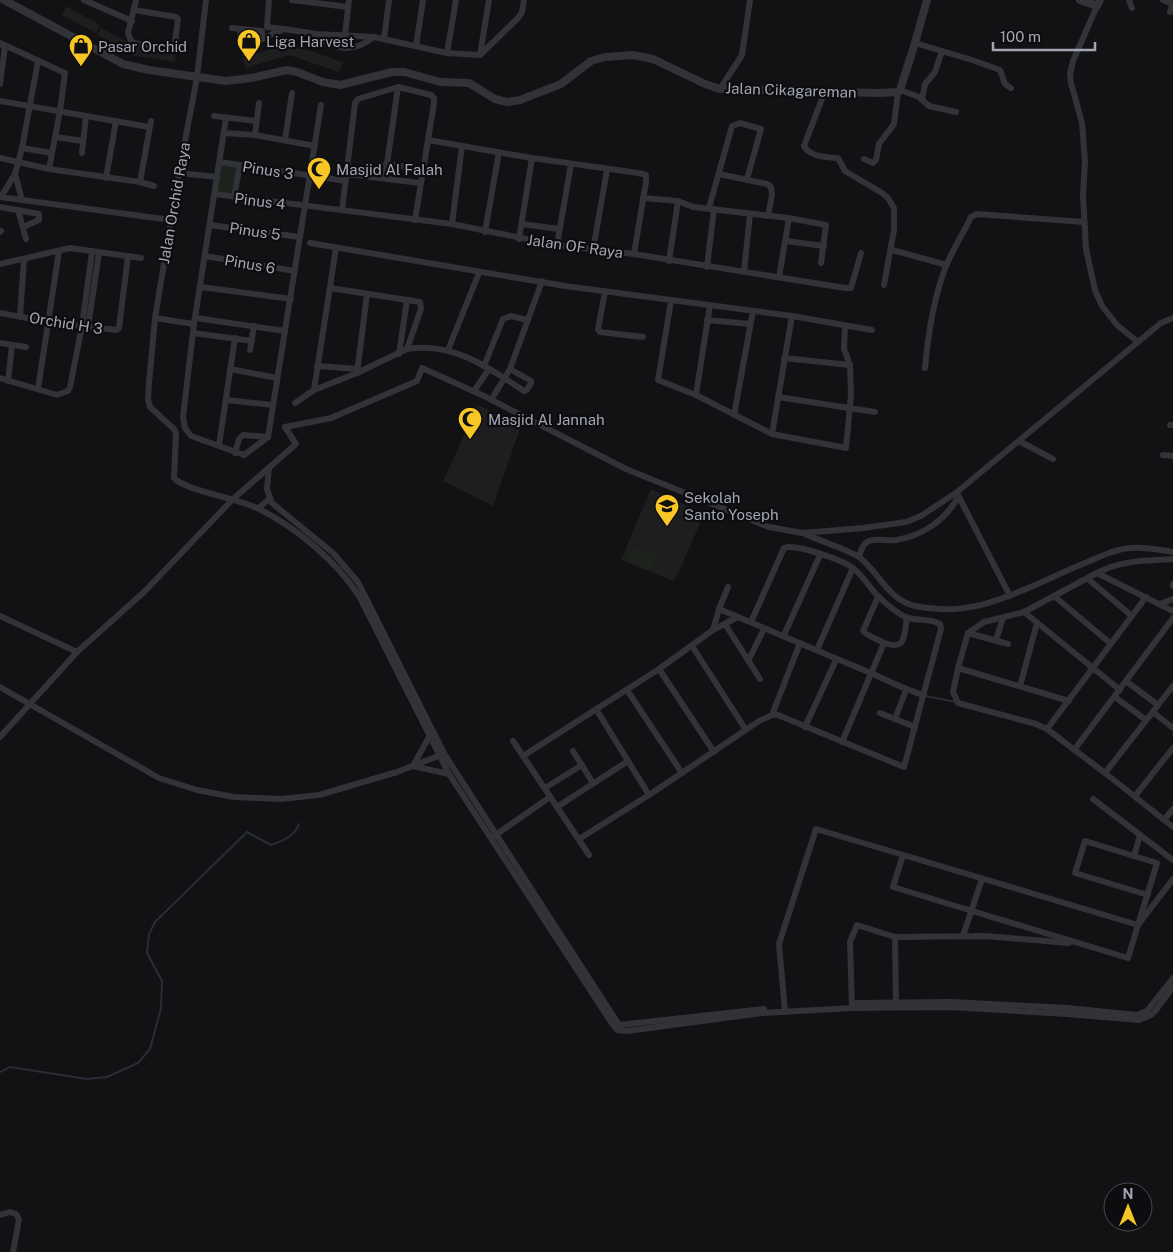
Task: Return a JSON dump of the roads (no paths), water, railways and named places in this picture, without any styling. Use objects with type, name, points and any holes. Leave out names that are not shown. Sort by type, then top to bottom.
[{"type":"street","name":"Jalan Cikagareman","points":[[4,0],[124,64],[149,70],[226,81],[287,70],[323,82],[340,84],[392,72],[404,72],[441,82],[469,83],[495,98],[512,102],[561,84],[591,61],[604,57],[633,56],[653,59],[704,84],[720,89],[899,91]]},
{"type":"street","points":[[84,0],[132,21]]},
{"type":"street","points":[[103,9],[104,0]]},
{"type":"street","points":[[134,10],[176,17],[178,19],[175,48],[172,50],[131,41],[128,33],[136,0]]},
{"type":"street","name":"Jalan Orchid Raya","points":[[206,0],[197,77],[178,173],[155,318],[148,399],[150,407],[176,433],[174,478],[182,485],[234,499]]},
{"type":"street","points":[[262,39],[269,0]]},
{"type":"street","points":[[292,0],[348,8]]},
{"type":"street","points":[[345,35],[350,0]]},
{"type":"street","points":[[384,39],[390,0]]},
{"type":"street","points":[[416,46],[423,0]]},
{"type":"street","points":[[447,53],[456,0]]},
{"type":"street","points":[[480,55],[489,0]]},
{"type":"street","points":[[232,28],[284,29],[316,34],[374,37],[447,53],[480,55],[518,18],[522,12],[524,0]]},
{"type":"street","points":[[720,89],[742,56],[750,0]]},
{"type":"street","points":[[864,160],[873,162],[876,160],[880,144],[894,124],[899,91],[916,43],[927,0]]},
{"type":"street","points":[[1080,0],[1098,3],[1076,54],[1070,74],[1070,83],[1082,123],[1085,162],[1083,195],[1086,249],[1095,290],[1102,306],[1138,342]]},
{"type":"street","points":[[1129,0],[1132,8]]},
{"type":"street","points":[[1163,0],[1173,3],[1170,12]]},
{"type":"street","points":[[241,29],[241,44],[262,39],[284,29]]},
{"type":"street","points":[[316,34],[324,42],[342,48],[358,47],[374,37]]},
{"type":"street","points":[[916,43],[1000,70],[1006,84],[1011,88]]},
{"type":"street","points":[[0,84],[2,44],[65,73],[56,137],[49,169]]},
{"type":"street","points":[[922,100],[925,84],[935,72],[942,51]]},
{"type":"street","points":[[38,61],[28,107],[22,148],[14,177],[2,196],[21,197],[171,220]]},
{"type":"street","points":[[385,178],[398,87]]},
{"type":"street","points":[[342,210],[356,103],[358,99],[398,87],[431,95],[434,98],[415,220]]},
{"type":"street","points":[[824,91],[804,146],[805,149],[815,155],[838,158],[845,171],[888,198],[894,208],[892,250],[884,284]]},
{"type":"street","points":[[899,91],[919,97],[929,106],[956,112]]},
{"type":"street","points":[[285,140],[292,93]]},
{"type":"street","points":[[0,102],[116,121],[150,124],[140,182]]},
{"type":"street","points":[[255,136],[259,102]]},
{"type":"street","points":[[226,118],[195,321],[183,423],[191,436],[246,455],[268,437],[322,105]]},
{"type":"street","points":[[82,153],[86,116]]},
{"type":"street","points":[[214,116],[256,121]]},
{"type":"street","points":[[106,178],[116,121]]},
{"type":"street","points":[[708,267],[711,209],[732,126],[740,123],[761,129],[747,179]]},
{"type":"street","points":[[224,133],[285,140],[314,146]]},
{"type":"street","points":[[56,137],[83,141]]},
{"type":"street","points":[[428,140],[646,175],[634,254]]},
{"type":"street","points":[[452,224],[462,146]]},
{"type":"street","points":[[22,148],[52,153]]},
{"type":"street","points":[[485,232],[499,152]]},
{"type":"street","points":[[0,158],[49,169],[140,182],[154,186]]},
{"type":"street","points":[[519,239],[532,158]]},
{"type":"street","name":"Pinus 3","points":[[220,162],[310,176],[385,178],[420,183]]},
{"type":"street","points":[[386,164],[422,169]]},
{"type":"street","points":[[557,245],[571,164]]},
{"type":"street","points":[[234,197],[240,165]]},
{"type":"street","points":[[593,250],[607,170]]},
{"type":"street","points":[[178,173],[217,177]]},
{"type":"street","points":[[719,174],[747,179],[767,184],[771,187],[772,195],[768,216]]},
{"type":"street","points":[[14,177],[21,197]]},
{"type":"street","name":"Pinus 4","points":[[215,194],[306,206]]},
{"type":"street","points":[[643,198],[678,201],[711,209],[789,218],[826,225],[822,263]]},
{"type":"street","points":[[669,261],[678,201]]},
{"type":"street","name":"Jalan OF Raya","points":[[306,206],[452,224],[519,239],[634,254],[845,288],[852,288],[860,253]]},
{"type":"street","points":[[0,207],[38,214],[40,216],[40,220],[23,227]]},
{"type":"street","points":[[18,210],[26,239]]},
{"type":"street","points":[[744,272],[750,214]]},
{"type":"street","points":[[925,368],[928,336],[946,265],[970,217],[977,214],[1084,222]]},
{"type":"street","points":[[779,278],[789,218]]},
{"type":"street","points":[[522,224],[559,229]]},
{"type":"street","name":"Pinus 5","points":[[210,225],[300,237]]},
{"type":"street","points":[[786,241],[824,246]]},
{"type":"street","points":[[310,244],[479,273],[605,292],[792,316],[872,330]]},
{"type":"street","points":[[0,264],[70,248],[141,258]]},
{"type":"street","points":[[314,390],[336,248]]},
{"type":"street","points":[[892,250],[946,265]]},
{"type":"street","points":[[38,390],[59,251]]},
{"type":"street","points":[[0,378],[57,395],[68,391],[85,327],[95,253]]},
{"type":"street","name":"Orchid H 3","points":[[0,313],[85,327],[114,330],[119,328],[128,256]]},
{"type":"street","name":"Pinus 6","points":[[205,256],[295,271]]},
{"type":"street","points":[[20,316],[24,259]]},
{"type":"street","points":[[448,350],[479,273]]},
{"type":"street","points":[[491,400],[503,377],[510,369],[542,282]]},
{"type":"street","points":[[201,287],[291,299]]},
{"type":"street","points":[[330,288],[416,301],[421,306],[407,349]]},
{"type":"street","points":[[605,292],[598,329],[600,332],[643,337]]},
{"type":"street","points":[[357,371],[368,294]]},
{"type":"street","points":[[399,354],[407,300]]},
{"type":"street","points":[[671,301],[658,380],[696,395],[772,434],[846,448],[850,408],[850,365],[844,349],[844,326]]},
{"type":"street","points":[[696,395],[710,305]]},
{"type":"street","points":[[734,415],[753,311]]},
{"type":"street","points":[[474,392],[486,368],[503,319],[511,316],[527,320]]},
{"type":"street","points":[[772,434],[792,316]]},
{"type":"street","points":[[155,318],[284,330]]},
{"type":"street","points":[[802,533],[906,522],[921,516],[958,495],[1019,441],[1161,323],[1173,318]]},
{"type":"street","points":[[707,320],[750,324]]},
{"type":"street","points":[[250,350],[254,326]]},
{"type":"street","points":[[194,333],[252,341]]},
{"type":"street","points":[[219,445],[235,338]]},
{"type":"street","points":[[0,343],[26,347]]},
{"type":"street","points":[[8,381],[12,345]]},
{"type":"street","points":[[295,402],[314,390],[407,349],[429,348],[448,350],[466,356],[524,391],[527,390],[531,381],[510,369]]},
{"type":"street","points":[[784,358],[850,365]]},
{"type":"street","points":[[317,366],[357,371]]},
{"type":"street","points":[[0,737],[77,652],[144,592],[234,499],[296,444],[285,427],[331,418],[411,384],[417,381],[422,368],[491,400],[626,469],[769,526],[802,533],[858,557],[892,594],[915,606],[952,610],[976,607],[1010,596],[1109,553],[1131,548],[1173,552]]},
{"type":"street","points":[[230,369],[277,378]]},
{"type":"street","points":[[778,397],[875,412]]},
{"type":"street","points":[[226,400],[273,406]]},
{"type":"street","points":[[235,452],[243,435],[268,437]]},
{"type":"street","points":[[1019,441],[1053,460]]},
{"type":"street","points":[[1163,455],[1173,456]]},
{"type":"street","points":[[269,468],[268,490],[270,498],[276,507],[333,553],[358,582],[442,755],[449,774],[493,836]]},
{"type":"street","points":[[858,557],[862,546],[868,542],[895,540],[913,536],[932,526],[951,510],[958,495]]},
{"type":"street","points":[[958,495],[1010,596]]},
{"type":"street","points":[[259,508],[270,498]]},
{"type":"street","points":[[234,499],[259,508],[303,537],[330,560],[352,585],[379,634],[429,737],[618,1028],[743,1011],[962,1003],[1067,1008],[1138,1017],[1151,1015],[1173,987]]},
{"type":"street","points":[[579,839],[772,715],[778,715],[904,767],[941,625],[938,622],[907,618],[900,615],[878,597],[853,568],[797,546],[784,548],[752,622]]},
{"type":"street","points":[[784,635],[820,555]]},
{"type":"street","points":[[1173,559],[1125,563],[1109,567],[1024,612],[984,622],[968,633],[953,692],[958,703],[1036,724],[1047,729],[1136,796],[1173,827]]},
{"type":"street","points":[[817,650],[853,568]]},
{"type":"street","points":[[1098,573],[1173,611]]},
{"type":"street","points":[[1088,579],[1132,616]]},
{"type":"street","points":[[713,630],[718,609],[728,587]]},
{"type":"street","points":[[1054,596],[1110,643]]},
{"type":"street","points":[[878,597],[863,631],[866,635],[892,646],[897,646],[901,644],[907,618]]},
{"type":"street","points":[[1047,729],[1110,643],[1146,598]]},
{"type":"street","points":[[1160,604],[1173,599]]},
{"type":"street","points":[[718,609],[736,618],[752,622],[764,629],[784,635],[906,690],[924,695]]},
{"type":"street","points":[[1024,612],[1120,690]]},
{"type":"street","points":[[0,616],[77,652]]},
{"type":"street","points":[[524,756],[627,690],[713,630],[736,618]]},
{"type":"street","points":[[996,640],[1003,618]]},
{"type":"street","points":[[1074,750],[1127,682],[1173,618]]},
{"type":"street","points":[[1020,686],[1037,623]]},
{"type":"street","points":[[725,624],[760,678]]},
{"type":"street","points":[[748,661],[764,629]]},
{"type":"street","points":[[968,633],[1008,644]]},
{"type":"street","points":[[772,715],[800,643]]},
{"type":"street","points":[[842,742],[884,643]]},
{"type":"street","points":[[692,646],[746,730]]},
{"type":"street","points":[[805,727],[836,660]]},
{"type":"street","points":[[659,668],[714,752]]},
{"type":"street","points":[[958,668],[1069,701]]},
{"type":"street","points":[[1127,682],[1158,705]]},
{"type":"street","points":[[1105,772],[1173,686]]},
{"type":"street","points":[[0,687],[159,778],[197,790],[234,797],[282,799],[318,795],[413,766],[442,755]]},
{"type":"street","points":[[627,690],[682,773]]},
{"type":"street","points":[[895,719],[906,690]]},
{"type":"street","points":[[1115,697],[1146,720]]},
{"type":"street","points":[[596,709],[649,795]]},
{"type":"street","points":[[1153,712],[1173,728]]},
{"type":"street","points":[[880,713],[915,727]]},
{"type":"street","points":[[413,766],[429,737]]},
{"type":"street","points":[[514,741],[589,855]]},
{"type":"street","points":[[1136,796],[1173,748]]},
{"type":"street","points":[[573,751],[593,782]]},
{"type":"street","points":[[557,806],[628,761]]},
{"type":"street","points":[[545,788],[582,765]]},
{"type":"street","points":[[413,766],[449,774]]},
{"type":"street","points":[[493,836],[550,797]]},
{"type":"street","points":[[1093,799],[1173,860]]},
{"type":"street","points":[[1164,820],[1173,809]]},
{"type":"street","points":[[785,1010],[779,944],[816,829],[1138,925]]},
{"type":"street","points":[[1134,856],[1140,835]]},
{"type":"street","points":[[902,855],[893,887],[1128,958],[1148,895],[1157,863],[1085,841],[1075,873],[1148,895]]},
{"type":"street","points":[[963,936],[982,878]]},
{"type":"street","points":[[1138,925],[1173,879]]},
{"type":"street","points":[[852,1006],[850,942],[857,925],[895,937],[986,936],[1081,944]]},
{"type":"street","points":[[895,937],[896,1005]]},
{"type":"street","points":[[1138,1017],[1147,1011],[1173,978]]},
{"type":"street","points":[[0,1215],[10,1212],[16,1214],[19,1219],[13,1252]]},
{"type":"waterway","points":[[926,696],[956,702]]},
{"type":"waterway","points":[[0,1072],[10,1067],[87,1079],[107,1077],[138,1063],[150,1049],[161,1008],[162,981],[147,953],[149,934],[155,922],[247,832],[271,845],[292,835],[299,824]]},
{"type":"place","name":"Liga Harvest","points":[[249,62]]},
{"type":"place","name":"Pasar Orchid","points":[[81,67]]},
{"type":"place","name":"Masjid Al Falah","points":[[319,190]]},
{"type":"place","name":"Masjid Al Jannah","points":[[470,440]]},
{"type":"place","name":"Sekolah Santo Yoseph","points":[[667,527]]}]
